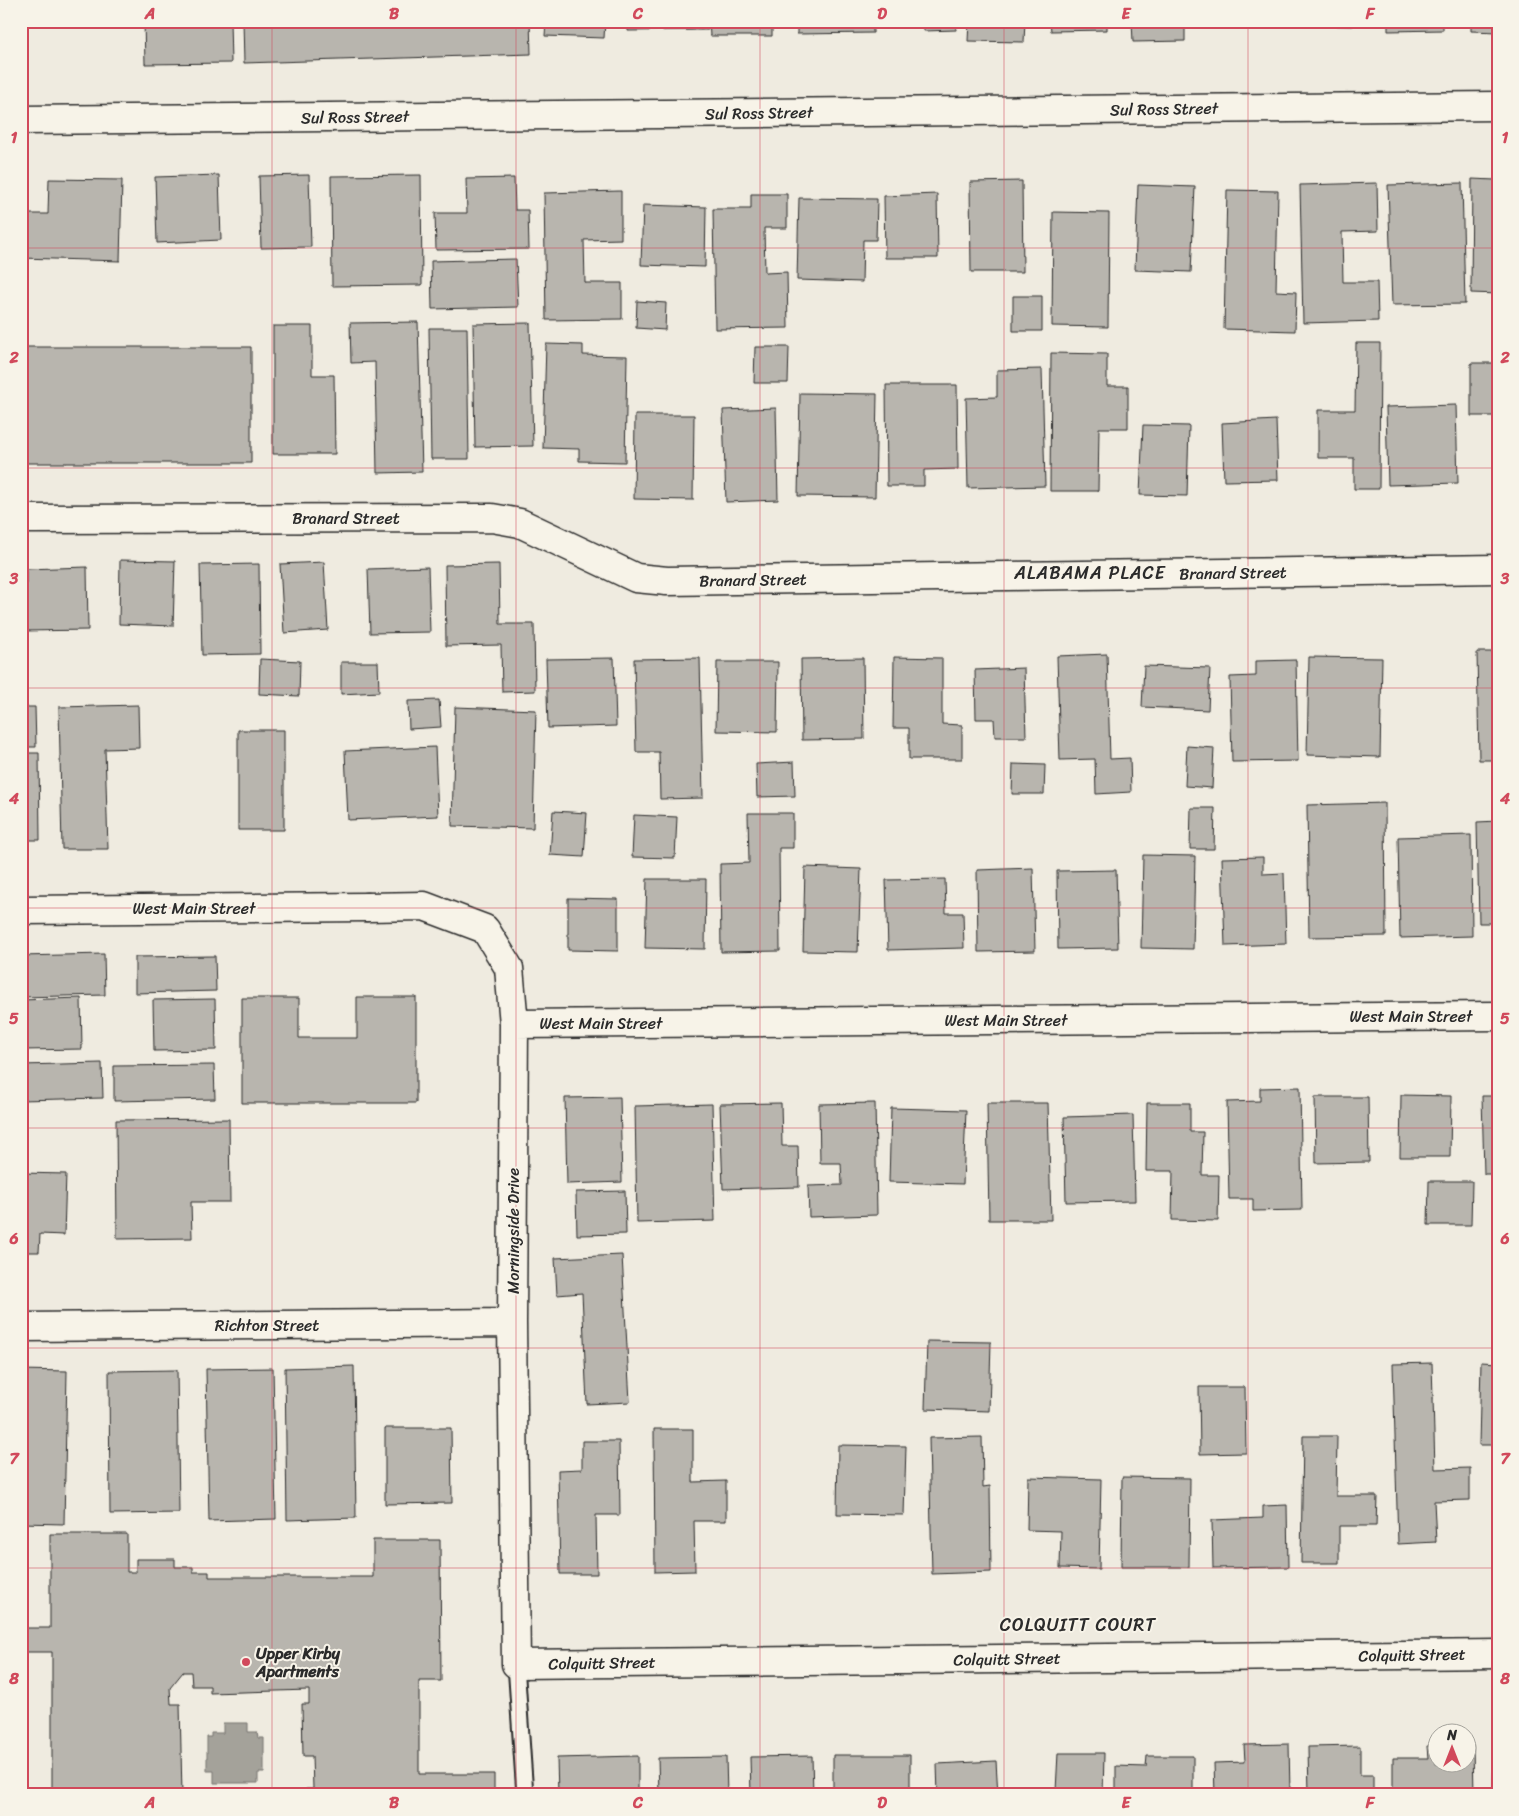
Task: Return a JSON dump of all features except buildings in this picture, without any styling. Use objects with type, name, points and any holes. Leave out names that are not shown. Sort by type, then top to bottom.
[{"type":"street","name":"Sul Ross Street","points":[[21,120],[1498,106]]},
{"type":"street","name":"Branard Street","points":[[21,519],[492,518],[520,522],[636,578],[667,581],[1498,569]]},
{"type":"street","name":"Morningside Drive","points":[[367,907],[424,906],[486,928],[509,968],[514,1024],[512,1323],[516,1664]]},
{"type":"street","name":"West Main Street","points":[[21,910],[367,907]]},
{"type":"street","name":"West Main Street","points":[[514,1024],[1498,1016]]},
{"type":"street","name":"Richton Street","points":[[21,1327],[512,1323]]},
{"type":"street","name":"Colquitt Street","points":[[516,1664],[1498,1654]]},
{"type":"lane","points":[[516,1664],[525,1795]]},
{"type":"shaded area","points":[[223,1723],[248,1723],[248,1732],[257,1732],[258,1738],[264,1738],[264,1773],[258,1773],[258,1783],[214,1783],[214,1771],[207,1771],[207,1737],[211,1737],[211,1733],[223,1733]]},
{"type":"place","name":"Upper Kirby Apartments","points":[[246,1662]]},
{"type":"district","name":"ALABAMA PLACE","points":[[1090,573]]},
{"type":"district","name":"COLQUITT COURT","points":[[1078,1625]]}]
